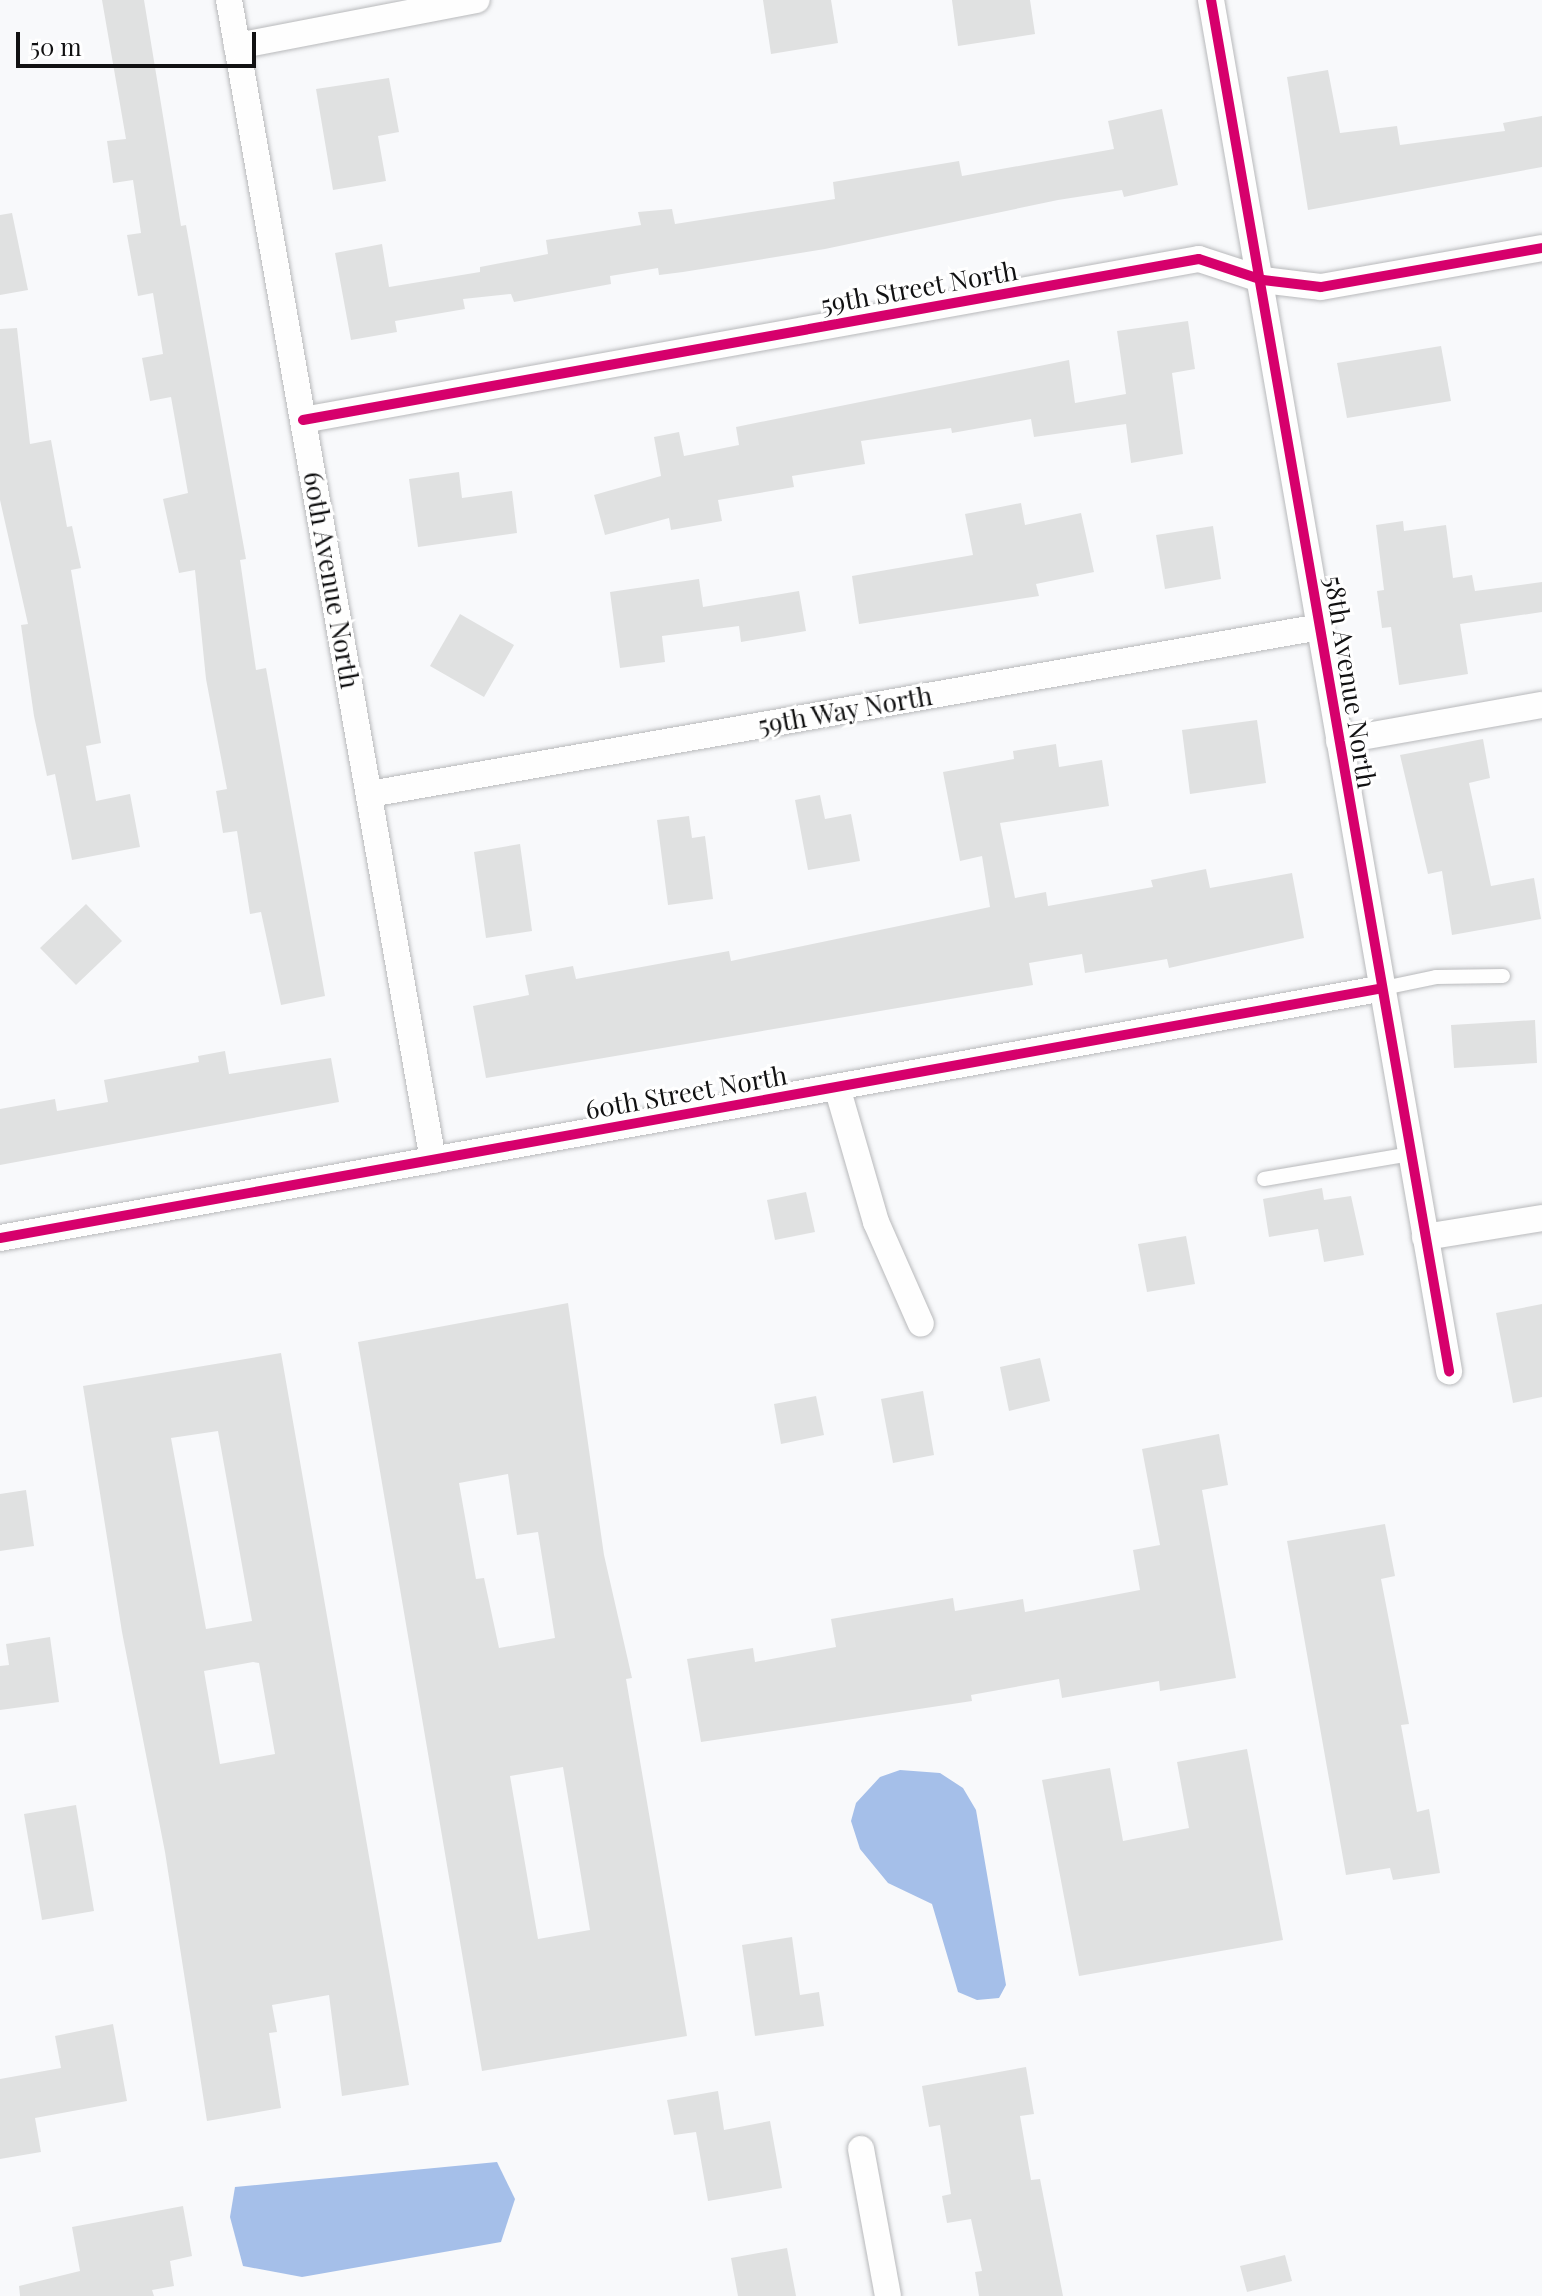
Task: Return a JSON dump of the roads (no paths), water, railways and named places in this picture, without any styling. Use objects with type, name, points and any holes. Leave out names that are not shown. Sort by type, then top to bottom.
[{"type":"street","name":"60th Avenue North","points":[[229,0],[433,1160]]},
{"type":"street","points":[[237,46],[477,0]]},
{"type":"street","name":"58th Avenue North","points":[[1211,0],[1263,280],[1379,989],[1449,1371]]},
{"type":"street","name":"59th Street North","points":[[303,420],[1199,259],[1263,280],[1321,287],[1542,248]]},
{"type":"street","name":"59th Way North","points":[[370,794],[1320,627]]},
{"type":"street","points":[[1339,741],[1542,705]]},
{"type":"street","name":"60th Street North","points":[[0,1238],[1379,989]]},
{"type":"street","points":[[837,1087],[876,1222],[921,1324]]},
{"type":"street","points":[[1425,1237],[1542,1218]]},
{"type":"street","points":[[861,2149],[888,2296]]},
{"type":"lane","points":[[1379,989],[1436,977],[1503,976]]},
{"type":"lane","points":[[1264,1179],[1410,1154]]},
{"type":"water","points":[[900,1770],[940,1773],[963,1788],[976,1810],[1006,1985],[999,1998],[977,2000],[958,1992],[932,1904],[888,1883],[860,1849],[851,1821],[856,1803],[880,1777]]},
{"type":"water","points":[[497,2162],[515,2199],[501,2242],[302,2277],[243,2266],[230,2217],[235,2187]]}]
